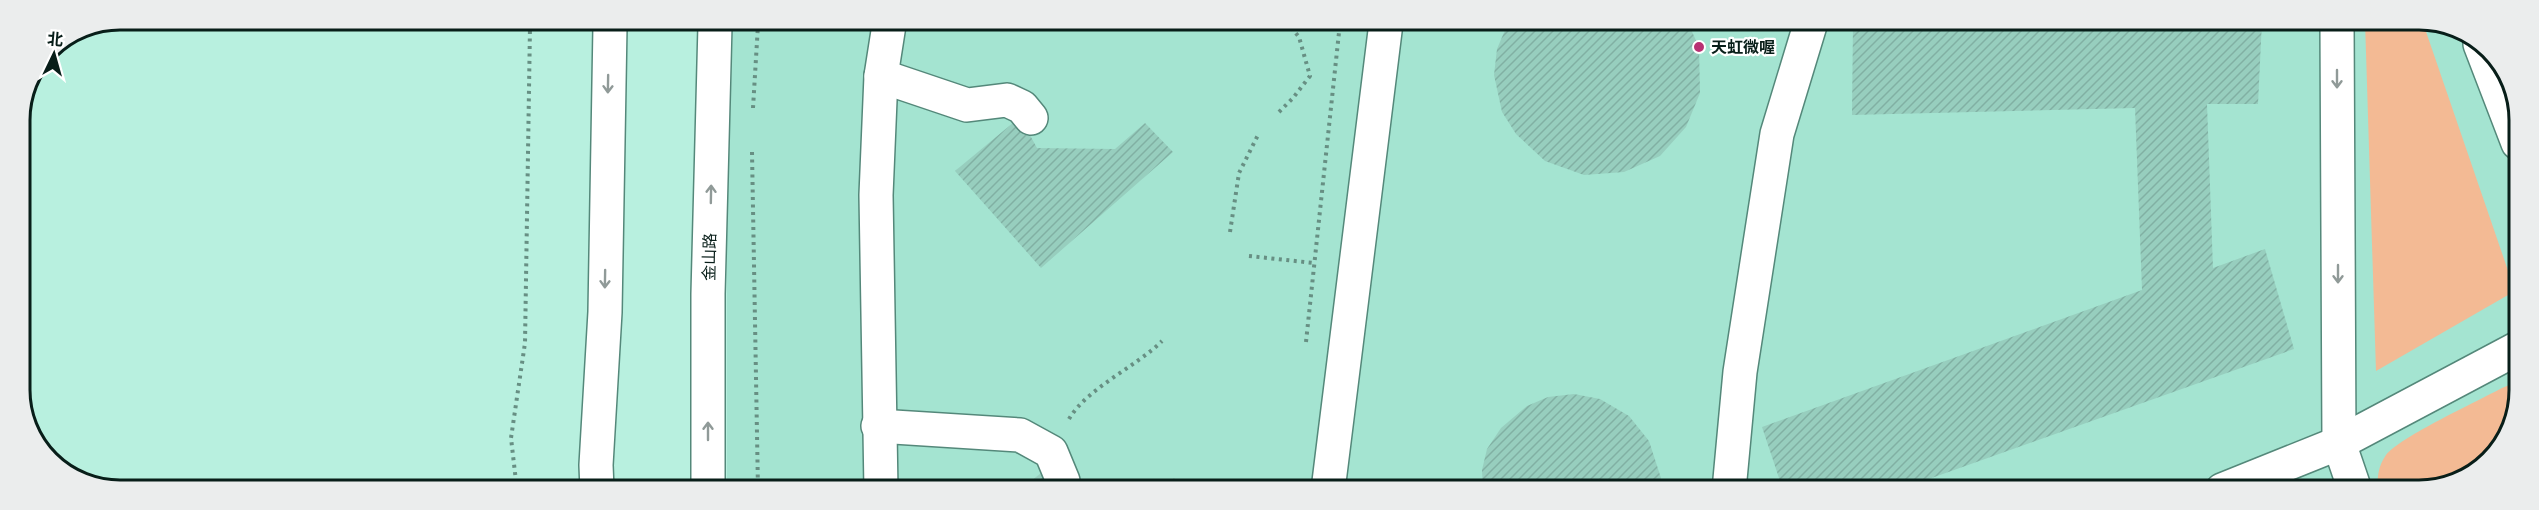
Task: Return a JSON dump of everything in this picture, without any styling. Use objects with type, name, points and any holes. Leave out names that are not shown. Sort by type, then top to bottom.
[{"type":"street","points":[[597,480],[604,312],[609,30]]},
{"type":"street","name":"金山路","points":[[708,480],[708,294],[715,30]]},
{"type":"street","points":[[882,480],[876,195],[881,76],[888,30]]},
{"type":"street","points":[[1329,480],[1385,30]]},
{"type":"street","points":[[1729,480],[1740,372],[1777,134],[1809,30]]},
{"type":"street","points":[[2337,30],[2339,443],[2352,480]]},
{"type":"street","points":[[2486,60],[2509,119]]},
{"type":"street","points":[[881,76],[967,105],[1007,100],[1022,107],[1031,118]]},
{"type":"street","points":[[2247,480],[2339,443],[2509,353]]},
{"type":"street","points":[[879,426],[1020,435],[1057,466]]},
{"type":"path","points":[[516,480],[511,438],[525,344],[530,30]]},
{"type":"path","points":[[753,112],[758,30]]},
{"type":"path","points":[[1279,112],[1310,76],[1299,37],[1293,30]]},
{"type":"path","points":[[1306,344],[1339,30]]},
{"type":"path","points":[[1230,232],[1239,173],[1259,133]]},
{"type":"path","points":[[752,145],[758,480]]},
{"type":"path","points":[[1249,256],[1314,263]]},
{"type":"path","points":[[1057,466],[1072,415],[1100,387],[1147,356],[1162,341]]},
{"type":"shaded area","points":[[733,30],[2431,31],[2459,39],[2483,56],[2497,75],[2507,102],[2509,120],[2508,402],[2497,435],[2478,458],[2448,475],[2419,480],[727,480],[727,219]]},
{"type":"shaded area","points":[[2365,30],[2426,31],[2509,274],[2509,294],[2376,371]]},
{"type":"shaded area","points":[[2509,385],[2504,419],[2497,435],[2478,458],[2464,468],[2437,478],[2378,480],[2381,463],[2394,447]]},
{"type":"building","points":[[1505,30],[1691,30],[1699,47],[1700,93],[1686,127],[1660,156],[1624,172],[1584,175],[1545,161],[1516,134],[1502,112],[1494,75],[1497,49]]},
{"type":"building","points":[[1853,30],[2262,30],[2258,104],[2207,104],[2213,268],[2265,249],[2294,349],[1926,480],[1780,480],[1762,427],[2142,290],[2135,108],[1852,115]]},
{"type":"building","points":[[1020,117],[1037,148],[1115,149],[1145,123],[1173,152],[1041,268],[955,171]]},
{"type":"building","points":[[1574,394],[1600,399],[1629,416],[1649,441],[1661,480],[1482,480],[1482,470],[1487,449],[1501,428],[1527,406],[1548,397]]},
{"type":"building","points":[[1041,473],[1048,480],[1033,480]]},
{"type":"place","name":"天虹微喔","points":[[1699,47]]}]
